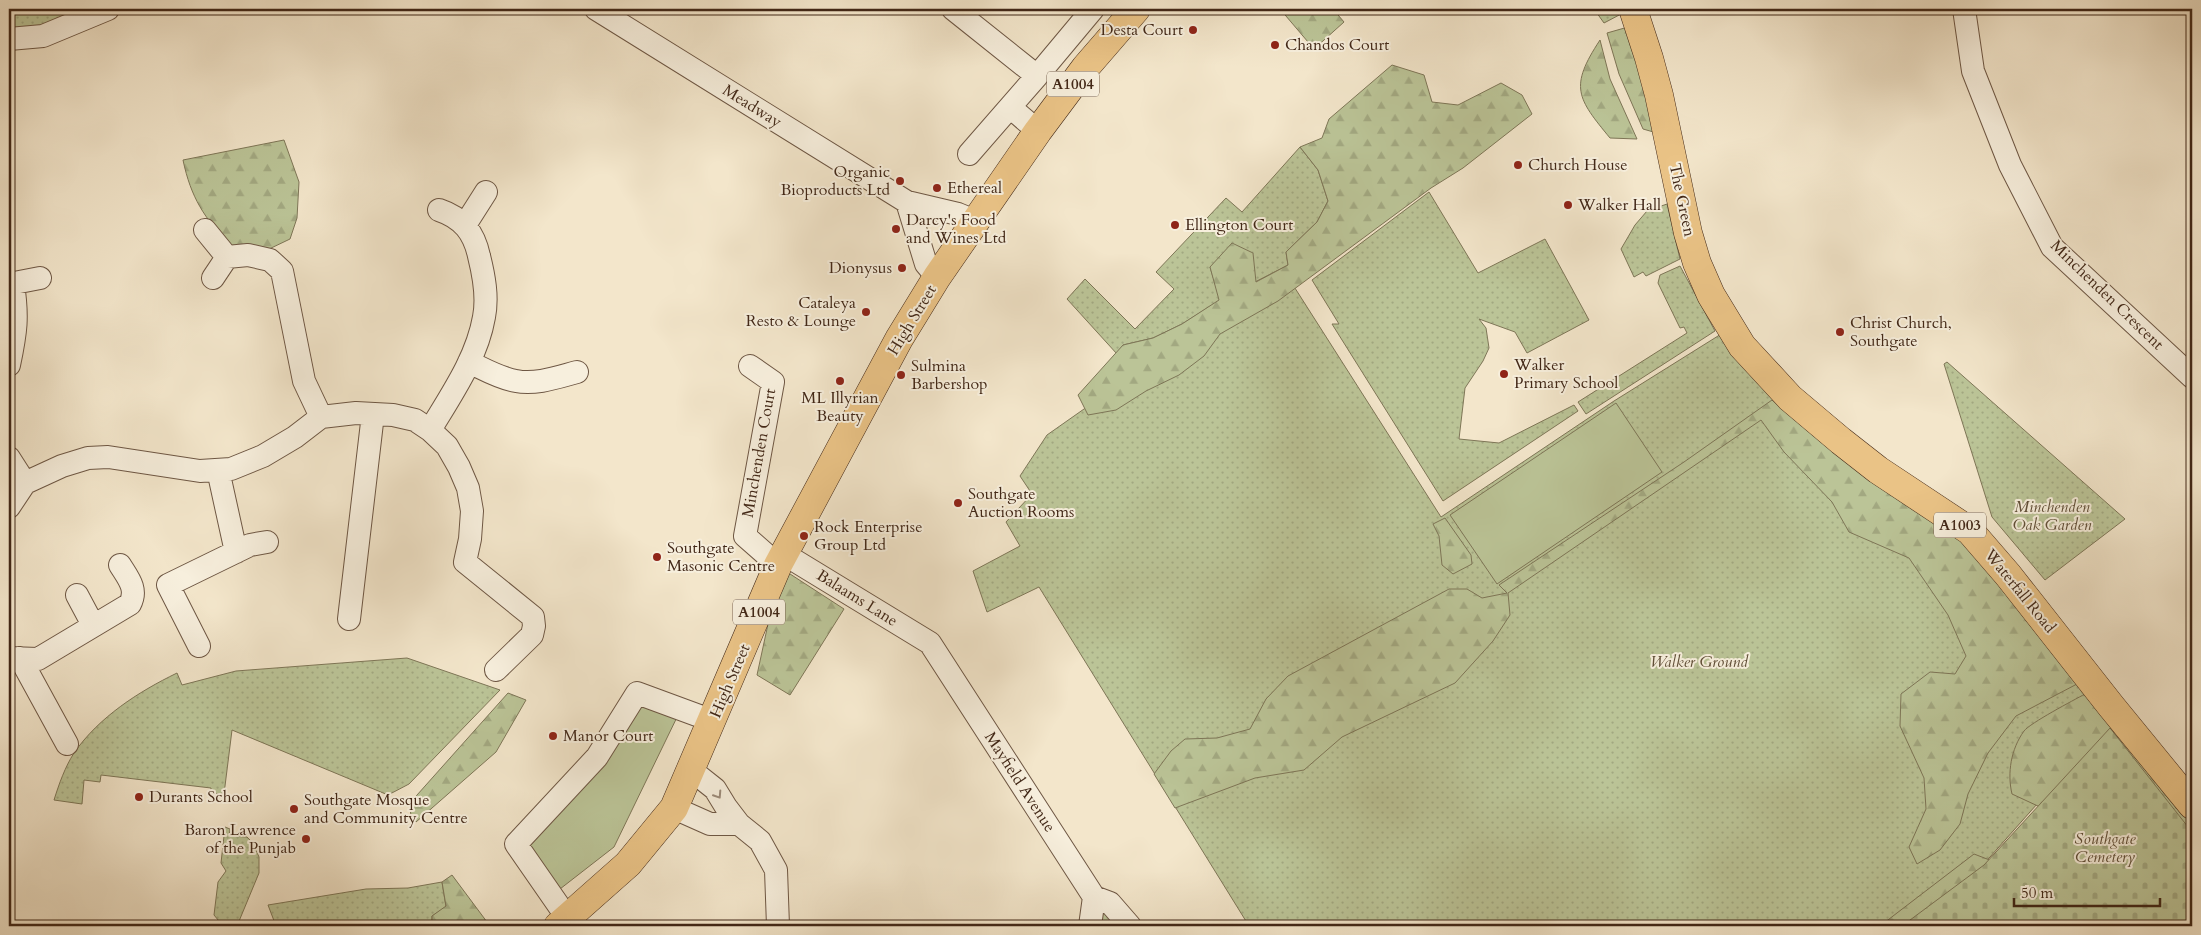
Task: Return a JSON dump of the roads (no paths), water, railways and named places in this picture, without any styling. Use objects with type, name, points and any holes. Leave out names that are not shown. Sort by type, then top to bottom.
[{"type":"main road","name":"A1004","points":[[938,277],[1038,131],[1085,68],[1136,9]]},
{"type":"main road","name":"The Green","points":[[1632,9],[1650,58],[1688,233],[1697,263],[1711,295],[1728,325],[1742,346],[1768,375]]},
{"type":"main road","name":"High Street","points":[[563,923],[628,864],[674,808],[781,559],[863,403],[938,277]]},
{"type":"main road","name":"Waterfall Road","points":[[1768,375],[1808,415],[1878,470],[1970,531],[2008,575],[2192,805]]},
{"type":"street","name":"Meadway","points":[[596,9],[907,202],[958,214],[975,221]]},
{"type":"street","points":[[954,9],[1037,76]]},
{"type":"street","points":[[969,154],[1093,9]]},
{"type":"street","name":"Minchenden Crescent","points":[[1964,9],[1973,71],[2010,165],[2052,247],[2192,376]]},
{"type":"street","points":[[9,39],[43,36],[100,10]]},
{"type":"street","points":[[1010,107],[1038,131]]},
{"type":"street","points":[[465,225],[486,192]]},
{"type":"street","points":[[907,202],[926,264],[938,277]]},
{"type":"street","points":[[430,430],[469,362],[482,324],[486,299],[476,242],[465,225],[450,214],[440,210]]},
{"type":"street","points":[[205,230],[227,257]]},
{"type":"street","points":[[227,257],[248,256],[270,260],[282,271],[304,381],[321,417]]},
{"type":"street","points":[[213,278],[227,257]]},
{"type":"street","points":[[9,365],[17,310],[11,284],[40,278]]},
{"type":"street","points":[[469,362],[502,377],[516,381],[530,382],[577,372]]},
{"type":"street","name":"Minchenden Court","points":[[750,366],[773,382],[745,536],[781,559]]},
{"type":"street","points":[[9,508],[25,483],[62,466],[88,458],[108,457],[200,471],[231,469],[263,456],[295,437],[321,417],[356,413],[393,414],[415,420],[430,430],[446,446],[460,467],[468,488],[472,511],[470,538],[465,562],[534,617],[532,634],[496,670]]},
{"type":"street","points":[[349,619],[374,414]]},
{"type":"street","points":[[9,458],[25,483]]},
{"type":"street","points":[[218,470],[236,552]]},
{"type":"street","points":[[199,646],[168,585],[250,545],[267,542]]},
{"type":"street","name":"Balaams Lane","points":[[781,559],[930,643]]},
{"type":"street","points":[[14,658],[38,659],[130,604],[134,595],[132,585],[120,565]]},
{"type":"street","points":[[77,595],[93,625]]},
{"type":"street","name":"Mayfield Avenue","points":[[930,643],[1094,897]]},
{"type":"street","points":[[14,658],[67,744]]},
{"type":"street","points":[[563,923],[516,844],[597,757],[637,693],[713,720]]},
{"type":"street","points":[[691,770],[715,789],[739,824],[760,841],[776,870],[778,926]]},
{"type":"street","points":[[674,808],[710,824],[739,824]]},
{"type":"street","points":[[1090,926],[1094,897],[1110,903],[1130,926]]},
{"type":"place","name":"Desta Court","points":[[1193,30]]},
{"type":"place","name":"Chandos Court","points":[[1275,45]]},
{"type":"place","name":"Church House","points":[[1518,165]]},
{"type":"place","name":"Organic Bioproducts Ltd","points":[[900,181]]},
{"type":"place","name":"Ethereal","points":[[937,188]]},
{"type":"place","name":"Walker Hall","points":[[1568,205]]},
{"type":"place","name":"Ellington Court","points":[[1175,225]]},
{"type":"place","name":"Darcy's Food and Wines Ltd","points":[[896,229]]},
{"type":"place","name":"Dionysus","points":[[902,268]]},
{"type":"place","name":"Cataleya Resto & Lounge","points":[[866,312]]},
{"type":"place","name":"Christ Church, Southgate","points":[[1840,332]]},
{"type":"place","name":"Walker Primary School","points":[[1504,374]]},
{"type":"place","name":"Sulmina Barbershop","points":[[901,375]]},
{"type":"place","name":"ML Illyrian Beauty","points":[[840,381]]},
{"type":"place","name":"Southgate Auction Rooms","points":[[958,503]]},
{"type":"place","name":"Rock Enterprise Group Ltd","points":[[804,536]]},
{"type":"place","name":"Southgate Masonic Centre","points":[[657,557]]},
{"type":"place","name":"Manor Court","points":[[553,736]]},
{"type":"place","name":"Durants School","points":[[139,797]]},
{"type":"place","name":"Southgate Mosque and Community Centre","points":[[294,809]]},
{"type":"place","name":"Baron Lawrence of the Punjab","points":[[306,839]]},
{"type":"park label","name":"Minchenden Oak Garden","points":[[2052,516]]},
{"type":"park label","name":"Walker Ground","points":[[1699,662]]},
{"type":"park label","name":"Southgate Cemetery","points":[[2105,848]]}]
